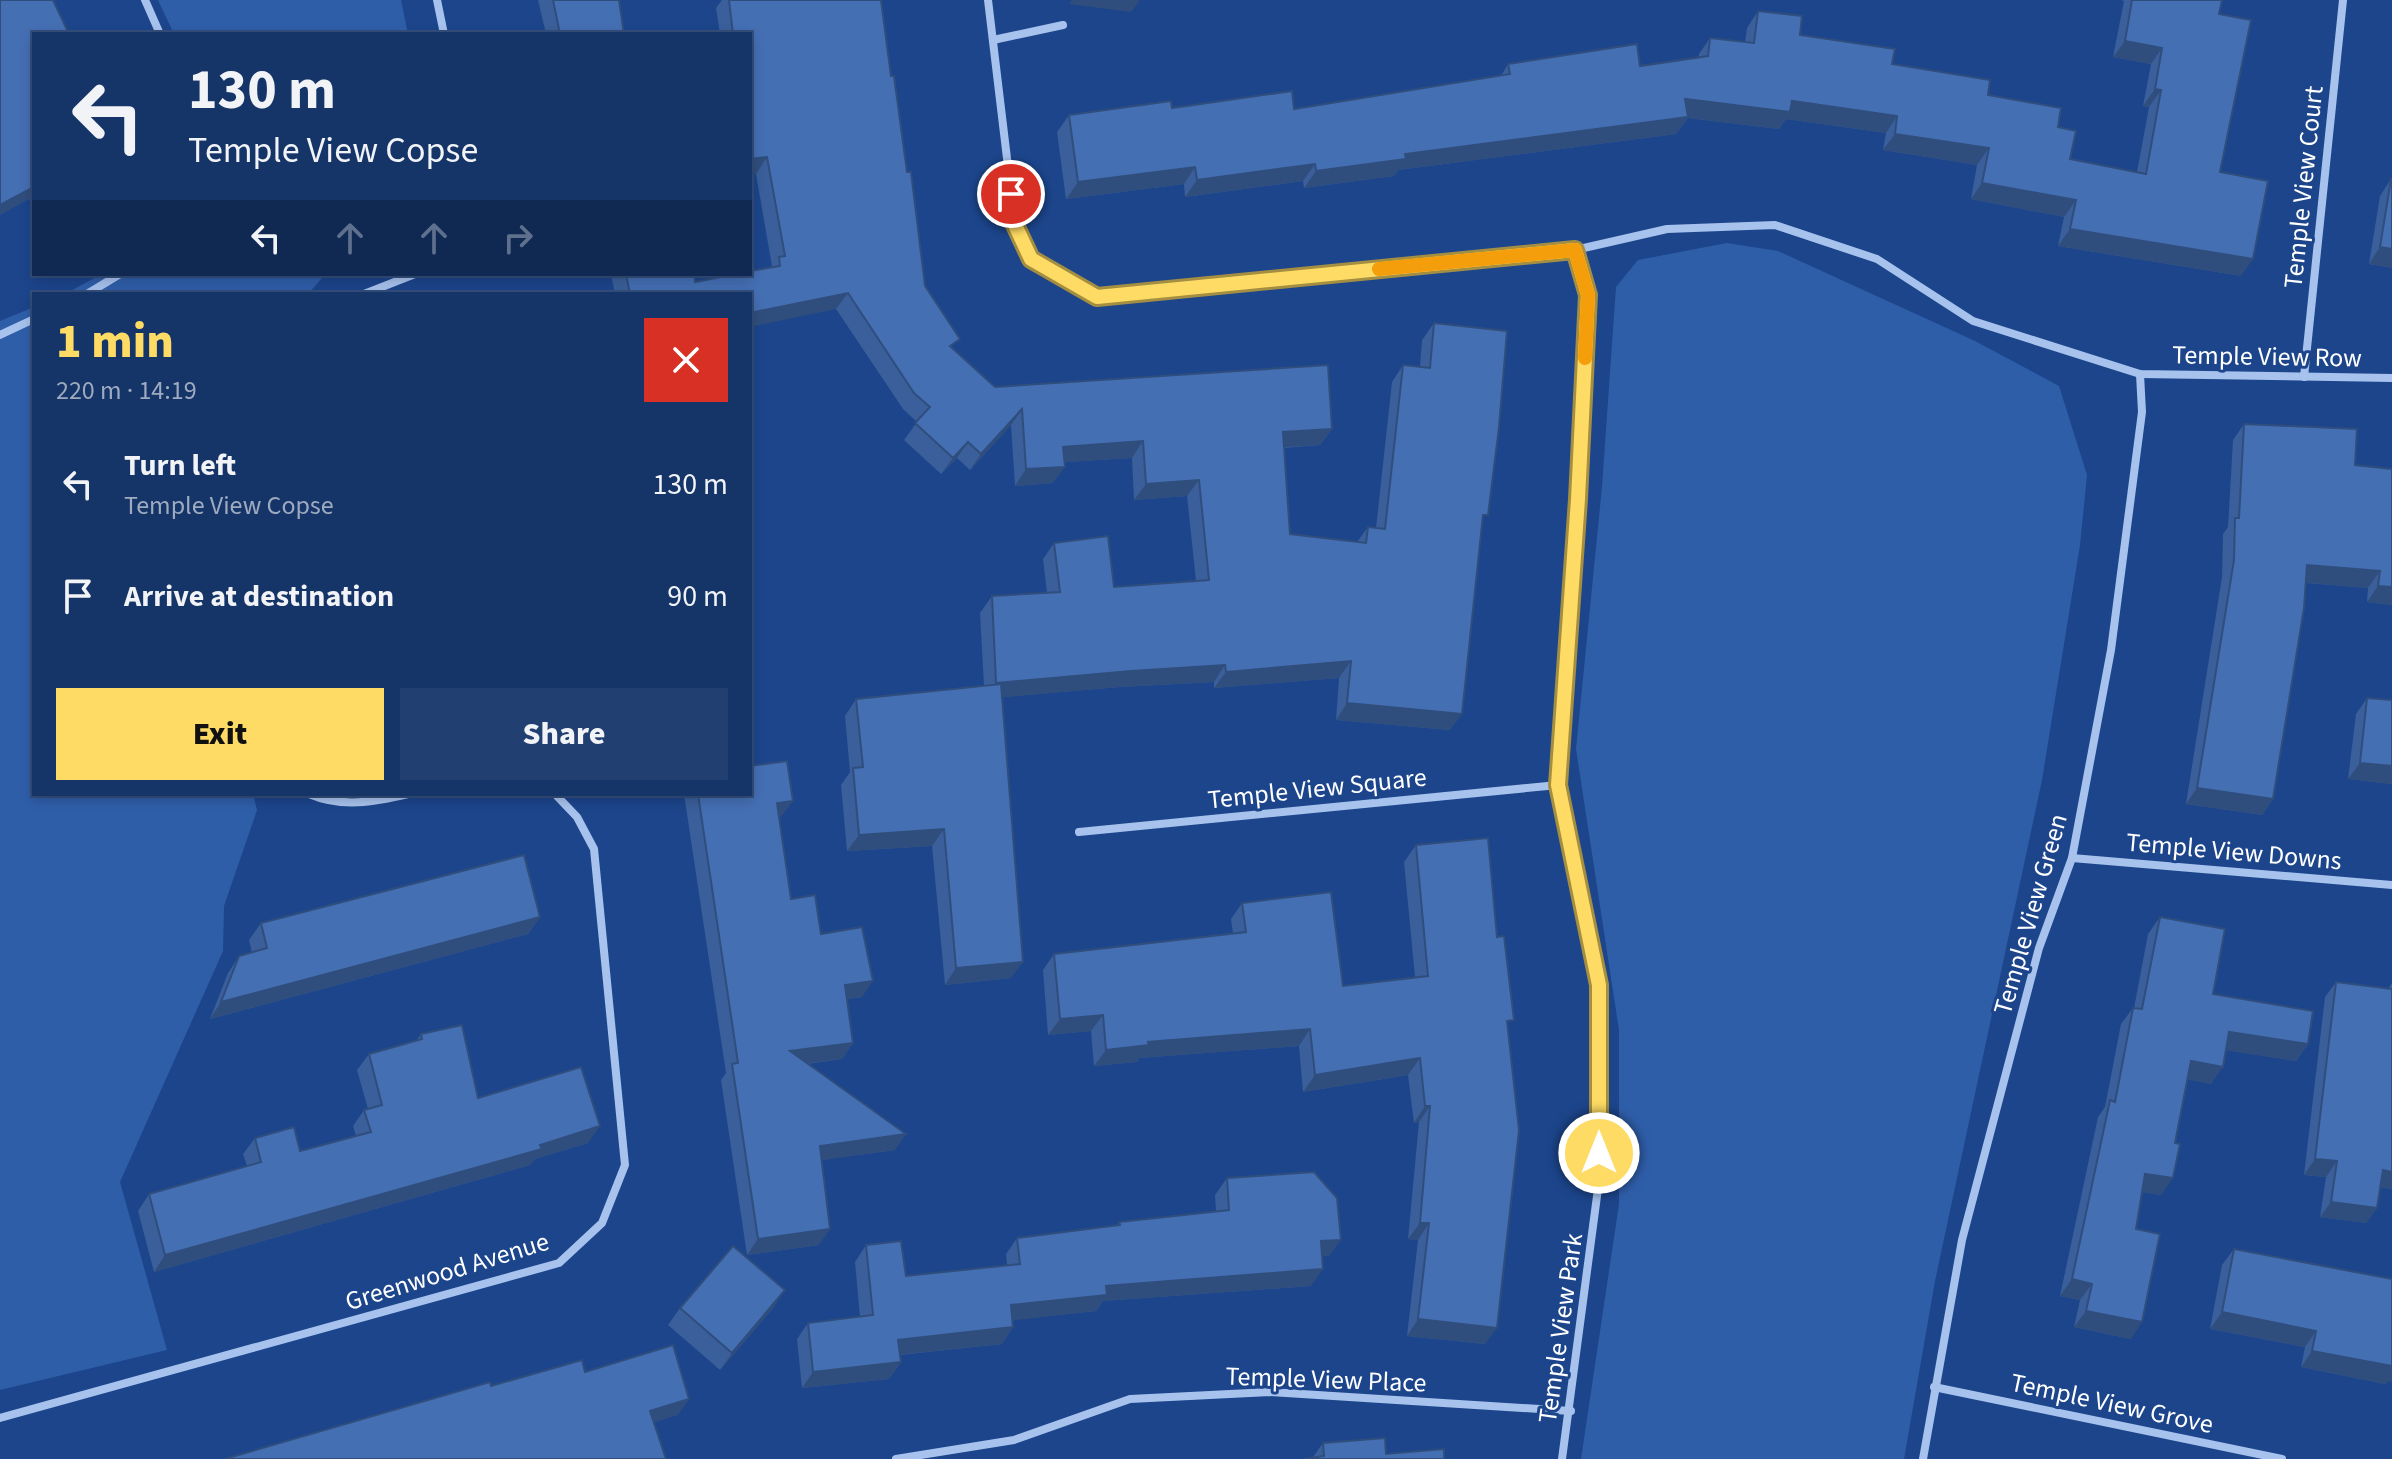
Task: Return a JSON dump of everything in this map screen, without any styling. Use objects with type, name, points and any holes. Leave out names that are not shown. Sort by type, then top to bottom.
[{"type":"street","points":[[145,0],[159,32]]},
{"type":"street","points":[[437,0],[444,32]]},
{"type":"street","name":"Temple View Row","points":[[988,0],[1015,225],[1031,259],[1097,297],[1575,250],[1667,229],[1775,225],[1877,259],[1973,321],[2140,374],[2392,378]]},
{"type":"street","name":"Temple View Court","points":[[2304,377],[2343,0]]},
{"type":"street","points":[[993,40],[1063,25]]},
{"type":"street","name":"Temple View Park","points":[[1562,1459],[1571,1411],[1599,1181],[1599,985],[1558,785],[1578,499],[1588,295],[1575,250]]},
{"type":"street","points":[[90,292],[117,276]]},
{"type":"street","points":[[369,292],[410,276]]},
{"type":"street","points":[[0,335],[32,320]]},
{"type":"street","name":"Temple View Green","points":[[1923,1459],[1966,1225],[2039,948],[2072,858],[2111,650],[2142,412],[2140,374]]},
{"type":"street","name":"Temple View Square","points":[[1079,832],[1558,785]]},
{"type":"street","points":[[314,796],[328,802],[371,802],[399,796]]},
{"type":"street","name":"Greenwood Avenue","points":[[0,1418],[559,1263],[602,1223],[625,1165],[594,849],[577,817],[557,796]]},
{"type":"street","name":"Temple View Downs","points":[[2072,858],[2392,885]]},
{"type":"street","name":"Temple View Grove","points":[[1934,1387],[2282,1459]]},
{"type":"street","name":"Temple View Place","points":[[896,1459],[1014,1440],[1130,1399],[1270,1392],[1571,1411]]},
{"type":"shaded area","points":[[158,0],[401,0],[408,32],[173,32]]},
{"type":"shaded area","points":[[1727,243],[1778,251],[1975,341],[2059,386],[2087,475],[2080,545],[2042,780],[1935,1281],[1904,1459],[1581,1459],[1619,1204],[1619,1030],[1576,749],[1602,487],[1616,287],[1638,260]]},
{"type":"shaded area","points":[[98,276],[330,276],[322,278],[310,292],[69,292]]},
{"type":"shaded area","points":[[32,308],[32,796],[254,796],[257,810],[224,906],[223,951],[120,1182],[167,1350],[0,1390],[0,321]]},
{"type":"building","points":[[0,0],[53,0],[68,32],[32,32],[32,188],[0,205]]},
{"type":"building","points":[[553,0],[619,0],[624,32],[560,32]]},
{"type":"building","points":[[729,0],[881,0],[907,172],[911,172],[925,286],[960,339],[950,346],[995,387],[1328,365],[1332,429],[1283,432],[1290,534],[1366,543],[1368,527],[1385,529],[1403,365],[1430,368],[1434,323],[1507,331],[1499,427],[1488,515],[1483,515],[1462,714],[1347,703],[1351,661],[1226,672],[1225,665],[996,683],[992,596],[1060,592],[1054,543],[1108,536],[1114,587],[1209,580],[1199,480],[1146,484],[1143,441],[1063,447],[1065,467],[1026,469],[1022,409],[981,454],[968,442],[953,458],[915,423],[930,407],[914,393],[848,293],[752,313],[752,292],[630,292],[626,276],[694,276],[695,282],[726,276],[752,276],[752,271],[780,266],[779,257],[785,256],[767,157],[752,159],[752,32],[733,32]]},
{"type":"building","points":[[2132,0],[2222,0],[2219,14],[2251,20],[2220,172],[2268,181],[2253,259],[2070,229],[2076,200],[1982,183],[1989,148],[1895,134],[1897,116],[1792,101],[1790,112],[1685,99],[1688,117],[1405,154],[1406,159],[1316,171],[1315,164],[1197,180],[1195,167],[1078,182],[1069,115],[1171,101],[1172,108],[1292,91],[1294,109],[1510,74],[1508,64],[1637,44],[1640,66],[1708,56],[1710,38],[1754,43],[1758,11],[1802,16],[1800,35],[1895,49],[1892,64],[1990,80],[1988,95],[2061,108],[2058,127],[2076,131],[2070,159],[2146,174],[2161,90],[2155,89],[2162,48],[2125,41]]},
{"type":"building","points":[[2392,179],[2392,249],[2380,247]]},
{"type":"building","points":[[2244,424],[2357,429],[2355,465],[2392,469],[2392,587],[2378,586],[2380,571],[2307,565],[2304,608],[2273,799],[2197,788],[2234,560]]},
{"type":"building","points":[[1001,684],[1023,962],[956,968],[944,829],[859,835],[853,768],[863,767],[856,699]]},
{"type":"building","points":[[2367,698],[2392,700],[2392,766],[2360,763]]},
{"type":"building","points":[[787,761],[793,801],[777,803],[791,899],[815,895],[821,934],[862,927],[873,981],[845,985],[853,1043],[790,1051],[906,1134],[820,1146],[830,1229],[758,1239],[732,1064],[738,1063],[698,796],[752,796],[752,766]]},
{"type":"building","points":[[1488,838],[1497,937],[1504,936],[1514,1020],[1507,1021],[1519,1130],[1497,1328],[1418,1319],[1429,1223],[1420,1223],[1430,1106],[1425,1106],[1420,1058],[1315,1075],[1310,1029],[1148,1042],[1149,1045],[1106,1050],[1103,1015],[1060,1019],[1054,954],[1246,932],[1242,903],[1331,892],[1343,986],[1428,976],[1416,845]]},
{"type":"building","points":[[524,855],[540,917],[221,1002],[239,956],[267,948],[261,923]]},
{"type":"building","points":[[2160,917],[2225,929],[2213,994],[2313,1011],[2308,1044],[2229,1032],[2223,1067],[2191,1061],[2175,1143],[2180,1144],[2173,1178],[2145,1174],[2136,1229],[2160,1234],[2142,1322],[2086,1311],[2092,1284],[2072,1279],[2110,1100],[2115,1102],[2133,1008],[2142,1009]]},
{"type":"building","points":[[2336,982],[2392,989],[2392,1172],[2383,1170],[2377,1208],[2331,1202],[2337,1161],[2315,1159]]},
{"type":"building","points":[[462,1025],[478,1098],[581,1067],[600,1126],[540,1145],[542,1149],[165,1255],[149,1194],[261,1162],[255,1138],[294,1127],[300,1151],[371,1132],[364,1110],[382,1105],[369,1054],[422,1039],[421,1034]]},
{"type":"building","points":[[1314,1172],[1337,1198],[1341,1240],[1321,1241],[1323,1269],[1106,1286],[1107,1295],[1011,1305],[1013,1327],[898,1340],[901,1362],[813,1372],[808,1323],[873,1315],[866,1245],[901,1241],[906,1276],[1020,1264],[1017,1238],[1120,1225],[1119,1222],[1229,1210],[1227,1178]]},
{"type":"building","points":[[733,1246],[785,1290],[732,1353],[680,1308]]},
{"type":"building","points":[[2234,1249],[2392,1279],[2392,1366],[2312,1351],[2316,1331],[2222,1312]]},
{"type":"building","points":[[673,1345],[689,1399],[650,1411],[666,1459],[225,1459],[490,1382],[491,1386],[582,1360],[585,1372]]},
{"type":"building","points":[[1385,1438],[1386,1454],[1444,1449],[1444,1459],[1304,1459],[1324,1456],[1323,1443]]},
{"type":"slow traffic","points":[[1379,269],[1575,250],[1588,295],[1585,358]]},
{"type":"route","points":[[1011,194],[1015,225],[1031,259],[1097,297],[1575,250],[1588,295],[1578,499],[1558,785],[1599,985],[1599,1153]]}]
